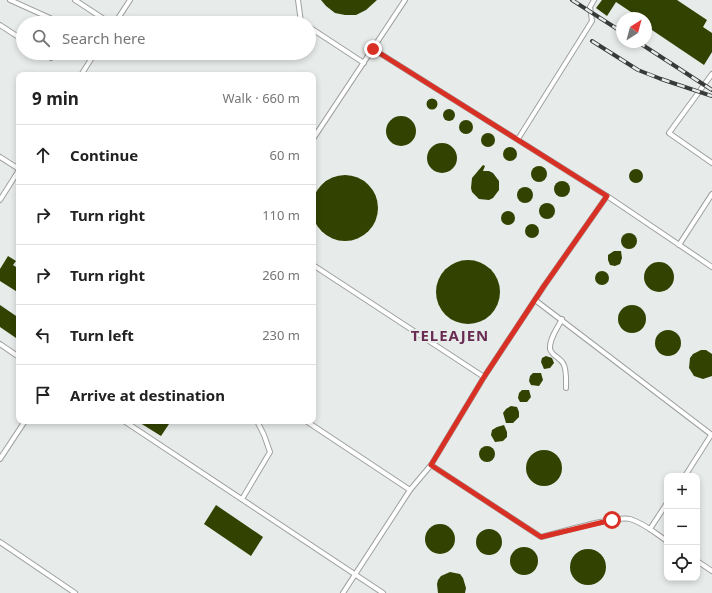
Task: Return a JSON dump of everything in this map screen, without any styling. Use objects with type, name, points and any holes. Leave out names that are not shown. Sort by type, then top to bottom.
[{"type":"lane","points":[[10,0],[45,16]]},
{"type":"lane","points":[[75,0],[99,16]]},
{"type":"lane","points":[[120,16],[130,0]]},
{"type":"lane","points":[[298,0],[300,16]]},
{"type":"lane","points":[[316,135],[405,0]]},
{"type":"lane","points":[[518,139],[592,20],[590,7],[594,0]]},
{"type":"lane","points":[[0,25],[16,35]]},
{"type":"lane","points":[[316,32],[364,63]]},
{"type":"lane","points":[[373,49],[607,196],[712,267]]},
{"type":"lane","points":[[83,72],[91,60]]},
{"type":"lane","points":[[712,74],[710,82],[669,133],[712,163]]},
{"type":"lane","points":[[0,157],[16,167]]},
{"type":"lane","points":[[0,200],[16,174]]},
{"type":"lane","points":[[679,245],[712,194]]},
{"type":"lane","points":[[343,593],[410,490],[431,465],[484,377],[607,196]]},
{"type":"lane","points":[[316,267],[484,377]]},
{"type":"lane","points":[[535,300],[562,319],[712,435],[687,473]]},
{"type":"lane","points":[[562,319],[554,335],[550,348],[552,354],[559,358],[564,364],[566,388]]},
{"type":"lane","points":[[0,344],[16,355]]},
{"type":"lane","points":[[0,459],[23,424]]},
{"type":"lane","points":[[129,424],[383,593]]},
{"type":"lane","points":[[242,499],[270,452],[264,434],[259,424]]},
{"type":"lane","points":[[311,424],[410,490]]},
{"type":"lane","points":[[431,465],[541,537],[612,520],[628,518],[643,524],[664,539]]},
{"type":"lane","points":[[650,529],[664,508]]},
{"type":"lane","points":[[0,542],[74,593]]},
{"type":"lane","points":[[700,563],[712,571]]},
{"type":"building","points":[[321,0],[377,0],[366,10],[356,15],[345,15],[335,13]]},
{"type":"building","points":[[602,0],[677,0],[707,20],[703,27],[712,33],[712,52],[704,65],[652,30],[652,12],[631,12],[616,2],[607,16],[596,8]]},
{"type":"building","points":[[430,99],[434,99],[436,100],[436,108],[430,109],[427,106],[427,102]]},
{"type":"building","points":[[447,109],[451,109],[455,115],[451,121],[447,121],[443,117],[443,113]]},
{"type":"building","points":[[401,116],[412,120],[416,131],[412,142],[401,146],[390,142],[386,131],[390,120]]},
{"type":"building","points":[[466,120],[471,122],[473,127],[471,132],[466,134],[461,132],[459,127],[461,122]]},
{"type":"building","points":[[488,133],[493,135],[495,140],[493,145],[488,147],[483,145],[481,140],[483,135]]},
{"type":"building","points":[[442,143],[453,147],[457,158],[453,169],[442,173],[431,169],[427,158],[431,147]]},
{"type":"building","points":[[510,147],[515,149],[517,154],[515,159],[510,161],[505,159],[503,154],[505,149]]},
{"type":"building","points":[[483,165],[485,166],[483,171],[493,173],[499,181],[499,190],[493,198],[489,200],[479,199],[472,192],[471,188],[472,178]]},
{"type":"building","points":[[536,166],[542,166],[547,171],[545,180],[542,182],[536,182],[531,177],[531,171]]},
{"type":"building","points":[[636,169],[641,171],[643,176],[641,181],[636,183],[631,181],[629,176],[631,171]]},
{"type":"building","points":[[339,175],[351,175],[358,177],[369,184],[376,195],[378,202],[378,214],[376,221],[369,232],[358,239],[351,241],[339,241],[332,239],[321,232],[316,224],[316,192],[321,184],[332,177]]},
{"type":"building","points":[[562,181],[568,183],[570,189],[568,195],[562,197],[556,195],[554,189],[556,183]]},
{"type":"building","points":[[525,187],[531,189],[533,195],[531,201],[525,203],[519,201],[517,195],[519,189]]},
{"type":"building","points":[[547,203],[554,208],[555,211],[550,218],[547,219],[540,214],[539,211],[544,204]]},
{"type":"building","points":[[505,211],[511,211],[515,215],[515,221],[511,225],[505,225],[501,221],[501,215]]},
{"type":"building","points":[[529,224],[535,224],[539,228],[539,234],[535,238],[529,238],[525,234],[525,228]]},
{"type":"building","points":[[629,233],[635,235],[637,241],[635,247],[629,249],[623,247],[621,241],[623,235]]},
{"type":"building","points":[[614,251],[621,251],[622,258],[620,264],[615,266],[610,265],[608,260],[608,255]]},
{"type":"building","points":[[8,256],[16,261],[13,265],[16,267],[16,291],[0,281],[0,269]]},
{"type":"building","points":[[468,260],[486,266],[494,274],[500,292],[494,310],[486,318],[468,324],[450,318],[442,310],[436,292],[442,274],[450,266]]},
{"type":"building","points":[[659,262],[670,266],[674,277],[670,288],[659,292],[648,288],[644,277],[648,266]]},
{"type":"building","points":[[599,271],[605,271],[609,275],[609,281],[605,285],[599,285],[595,281],[595,275]]},
{"type":"building","points":[[0,305],[16,316],[16,338],[0,327]]},
{"type":"building","points":[[632,305],[642,309],[646,319],[642,329],[632,333],[622,329],[618,319],[622,309]]},
{"type":"building","points":[[668,330],[677,334],[681,343],[677,352],[668,356],[659,352],[655,343],[659,334]]},
{"type":"building","points":[[701,350],[706,350],[712,354],[712,376],[703,379],[694,376],[689,368],[690,358],[693,354]]},
{"type":"building","points":[[546,356],[552,358],[554,363],[550,368],[544,369],[541,362],[542,358]]},
{"type":"building","points":[[533,373],[541,373],[543,380],[539,386],[531,385],[529,381],[530,376]]},
{"type":"building","points":[[522,390],[529,390],[531,397],[527,402],[520,402],[518,398],[519,393]]},
{"type":"building","points":[[511,406],[517,407],[519,417],[513,423],[506,423],[503,413]]},
{"type":"building","points":[[142,424],[169,424],[161,436]]},
{"type":"building","points":[[504,425],[507,432],[507,437],[503,441],[495,442],[491,435],[492,430]]},
{"type":"building","points":[[487,446],[494,451],[495,454],[490,461],[487,462],[480,457],[479,454],[484,447]]},
{"type":"building","points":[[548,450],[557,455],[561,461],[561,475],[557,481],[548,486],[540,486],[531,481],[527,475],[526,464],[531,455],[537,451]]},
{"type":"building","points":[[216,505],[263,537],[251,556],[204,524]]},
{"type":"building","points":[[440,524],[451,528],[455,539],[451,550],[440,554],[429,550],[425,539],[429,528]]},
{"type":"building","points":[[489,529],[499,532],[502,542],[499,552],[489,555],[479,552],[476,542],[479,532]]},
{"type":"building","points":[[524,547],[534,551],[538,561],[534,571],[524,575],[514,571],[510,561],[514,551]]},
{"type":"building","points":[[591,549],[601,554],[605,560],[605,574],[601,580],[595,584],[585,585],[575,580],[571,574],[570,564],[575,554],[581,550]]},
{"type":"building","points":[[450,572],[460,574],[463,578],[466,588],[465,593],[438,593],[438,580],[441,576]]},
{"type":"railway","points":[[572,0],[616,28]]},
{"type":"railway","points":[[592,41],[638,70],[712,96]]},
{"type":"railway","points":[[647,48],[712,90]]},
{"type":"district","name":"TELEAJEN","points":[[450,335]]},
{"type":"route","points":[[373,49],[607,196],[544,286],[484,377],[431,465],[541,537],[612,520]]}]
